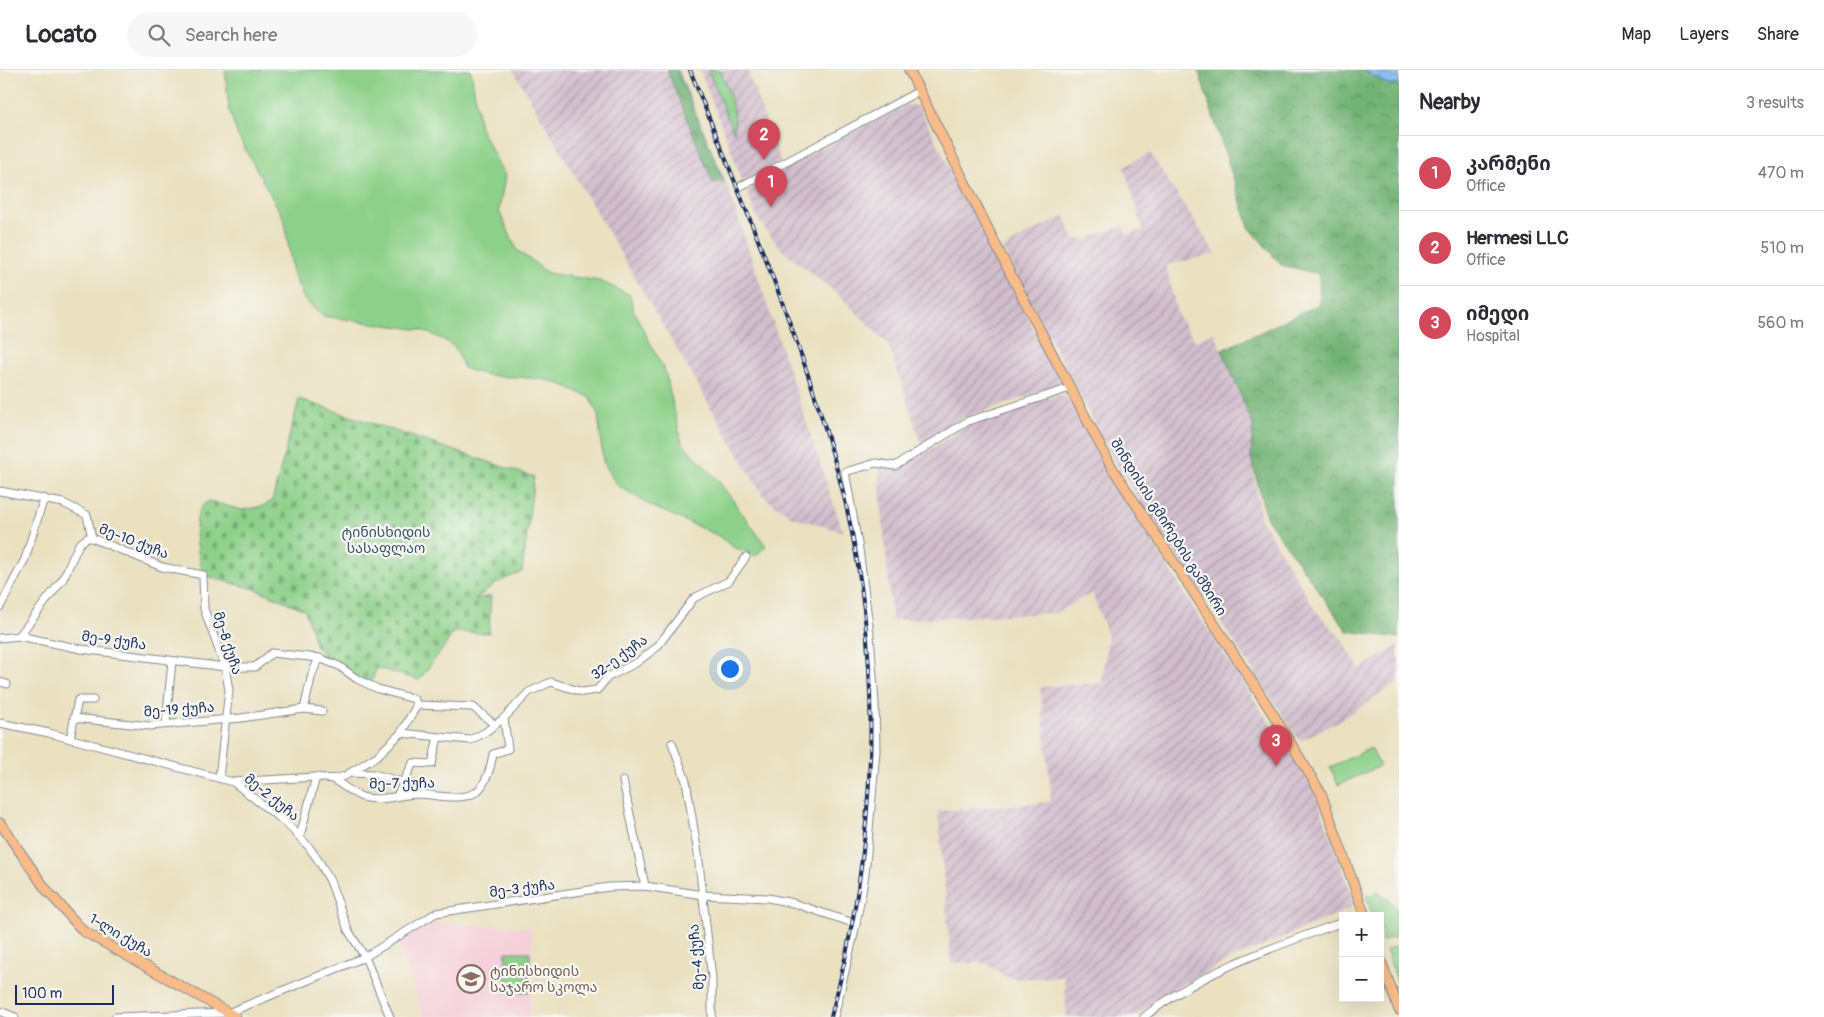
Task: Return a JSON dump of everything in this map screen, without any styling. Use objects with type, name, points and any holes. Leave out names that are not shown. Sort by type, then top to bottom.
[{"type":"main road","name":"შინდისის გმირების გამზირი","points":[[909,70],[1008,269],[1111,466],[1273,714],[1321,793],[1363,912]]},
{"type":"main road","name":"1-ლი ქუჩა","points":[[0,823],[45,888],[83,931],[232,1015]]},
{"type":"main road","points":[[1384,969],[1399,1010]]},
{"type":"street","points":[[741,186],[919,91]]},
{"type":"street","points":[[834,1017],[856,924],[865,875],[876,751],[876,714],[870,634],[860,549],[845,472],[876,463],[895,466],[968,421],[1070,388]]},
{"type":"street","points":[[0,491],[63,503],[87,515],[92,538]]},
{"type":"street","points":[[0,607],[25,559],[44,498]]},
{"type":"street","name":"მე-10 ქუჩა","points":[[19,636],[63,579],[83,539],[92,538],[162,567],[203,575]]},
{"type":"street","name":"32-ე ქუჩა","points":[[400,733],[470,740],[504,718],[529,692],[551,682],[582,692],[597,690],[608,678],[636,662],[657,646],[694,598],[729,581],[746,557]]},
{"type":"street","name":"მე-8 ქუჩა","points":[[203,575],[204,610],[225,667],[229,690],[219,778]]},
{"type":"street","name":"მე-9 ქუჩა","points":[[0,638],[19,636],[81,649],[225,667],[255,667],[272,653],[319,658],[340,666],[370,685],[414,699],[417,705]]},
{"type":"street","points":[[304,709],[312,674],[319,658]]},
{"type":"street","points":[[166,724],[172,661]]},
{"type":"street","points":[[70,739],[78,700],[93,700]]},
{"type":"street","points":[[233,782],[332,779],[350,773],[377,756],[400,733],[417,705],[473,708],[495,724]]},
{"type":"street","name":"მე-19 ქუჩა","points":[[74,718],[150,726],[241,718],[304,709],[322,712]]},
{"type":"street","name":"მე-7 ქუჩა","points":[[332,779],[362,797],[445,795],[460,798],[476,792],[486,778],[493,754],[508,749],[504,718]]},
{"type":"street","name":"მე-2 ქუჩა","points":[[0,723],[70,739],[233,782],[300,836],[330,880],[348,930],[365,957],[390,1017]]},
{"type":"street","points":[[397,796],[413,763],[432,764],[438,737]]},
{"type":"street","name":"მე-4 ქუჩა","points":[[672,743],[686,781],[703,895],[712,978],[712,1017]]},
{"type":"street","points":[[350,773],[373,774],[403,782]]},
{"type":"street","points":[[300,836],[316,778]]},
{"type":"street","points":[[622,781],[645,886]]},
{"type":"street","name":"მე-3 ქუჩა","points":[[232,1015],[365,957],[436,913],[609,887],[645,886],[703,895],[768,898],[793,903],[856,924]]},
{"type":"street","points":[[1144,1017],[1171,997],[1232,964],[1339,924]]},
{"type":"street","points":[[0,1010],[15,1017]]},
{"type":"street","points":[[115,1017],[232,1015]]},
{"type":"shaded area","points":[[513,70],[679,70],[728,188],[843,532],[792,517],[763,496]]},
{"type":"shaded area","points":[[700,70],[747,70],[781,162],[743,182]]},
{"type":"shaded area","points":[[907,105],[918,106],[1062,384],[961,419],[922,446],[888,344],[839,295],[782,250],[758,220],[745,187]]},
{"type":"shaded area","points":[[1150,153],[1216,254],[1166,265],[1177,314],[1195,341],[1214,332],[1253,425],[1251,457],[1261,519],[1316,611],[1341,638],[1360,669],[1399,645],[1399,682],[1339,721],[1300,741],[1115,462],[1003,249],[1031,232],[1065,216],[1074,240],[1088,238],[1123,226],[1126,235],[1143,230],[1124,167]]},
{"type":"shaded area","points":[[1056,395],[1067,396],[1100,459],[1198,615],[1314,790],[1354,901],[1349,909],[1225,962],[1172,990],[1134,1017],[1067,1017],[1064,977],[1010,979],[985,963],[951,963],[938,811],[1049,802],[1051,793],[1040,687],[1102,683],[1108,636],[1092,593],[1056,613],[892,620],[878,467],[896,469],[929,451],[968,424]]},
{"type":"shaded area","name":"ტინისხიდის საჯარო სკოლა","points":[[430,923],[532,928],[530,1017],[424,1017],[398,942]]},
{"type":"green space","points":[[225,70],[471,70],[480,128],[505,176],[499,211],[517,250],[548,273],[600,281],[630,295],[634,312],[665,371],[682,443],[718,480],[766,546],[756,556],[733,547],[717,535],[649,505],[616,484],[603,461],[598,415],[590,397],[551,381],[474,372],[464,368],[456,349],[446,341],[422,330],[322,316],[304,299],[293,274],[284,219],[238,136],[229,110]]},
{"type":"green space","points":[[667,70],[677,70],[724,181],[713,183]]},
{"type":"green space","points":[[708,70],[720,70],[733,108],[734,133]]},
{"type":"green space","points":[[1198,70],[1363,70],[1389,84],[1399,84],[1399,638],[1347,631],[1266,517],[1251,457],[1253,425],[1222,350],[1320,304],[1319,274],[1281,265],[1249,227]]},
{"type":"green space","name":"ტინისხიდის სასაფლაო","points":[[299,399],[534,477],[522,572],[498,582],[475,599],[491,596],[489,633],[453,632],[445,646],[419,680],[377,668],[370,685],[319,658],[323,654],[316,646],[305,610],[258,590],[203,575],[196,535],[198,514],[202,506],[209,501],[242,510],[263,506],[272,501]]},
{"type":"green space","points":[[1371,748],[1380,766],[1338,785],[1330,767]]},
{"type":"green space","points":[[1378,892],[1394,905],[1398,921],[1397,936],[1384,940],[1384,912],[1372,912],[1366,896]]},
{"type":"green space","points":[[1398,945],[1399,948],[1399,986],[1386,950]]},
{"type":"green space","points":[[506,952],[530,952],[529,992],[505,992]]},
{"type":"water","points":[[1363,70],[1399,70],[1399,84],[1389,85]]},
{"type":"railway","points":[[690,70],[790,322],[808,374],[839,477],[854,544],[864,611],[870,679],[867,816],[859,884],[847,951],[831,1017]]},
{"type":"place","name":"Hermesi LLC","points":[[764,160]]},
{"type":"place","name":"კარმენი","points":[[771,207]]},
{"type":"place","name":"იმედი","points":[[1276,766]]},
{"type":"place","name":"ტინისხიდის საჯარო სკოლა","points":[[471,979]]}]
